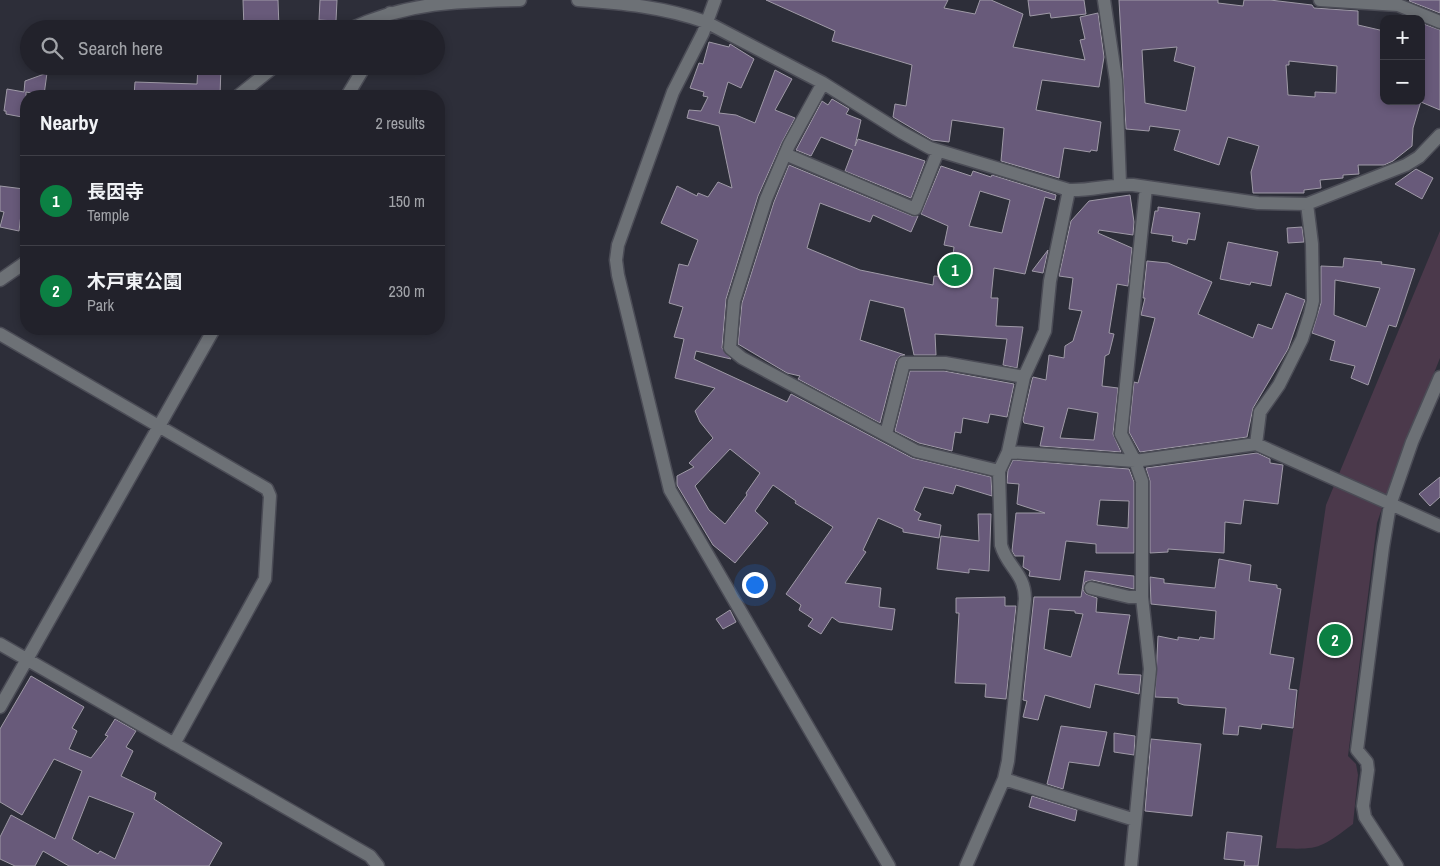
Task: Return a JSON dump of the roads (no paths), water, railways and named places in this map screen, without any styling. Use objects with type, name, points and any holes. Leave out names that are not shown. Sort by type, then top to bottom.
[{"type":"street","points":[[372,20],[390,13],[448,1],[520,0]]},
{"type":"street","points":[[578,0],[640,6],[687,15],[706,22],[823,82],[916,142],[938,151],[1069,190],[1088,191],[1120,184],[1258,203],[1307,204],[1406,165],[1420,157],[1440,135]]},
{"type":"street","points":[[715,0],[674,92],[618,245],[616,260],[618,275],[670,490],[889,866]]},
{"type":"street","points":[[1104,0],[1116,80],[1120,184]]},
{"type":"street","points":[[1320,0],[1364,5],[1398,5],[1440,22]]},
{"type":"street","points":[[388,20],[390,13]]},
{"type":"street","points":[[245,90],[264,75]]},
{"type":"street","points":[[351,90],[360,75]]},
{"type":"street","points":[[823,82],[785,154],[755,230],[734,301],[730,348],[742,358],[916,451],[999,471]]},
{"type":"street","points":[[785,154],[915,208],[938,151]]},
{"type":"street","points":[[1131,866],[1150,669],[1142,597],[1142,481],[1135,461],[1121,434],[1146,187]]},
{"type":"street","points":[[966,866],[1004,779],[1008,761],[1025,599],[1024,582],[1004,555],[1001,545],[999,471],[1008,452],[1024,377],[1045,331],[1050,281],[1069,190]]},
{"type":"street","points":[[1256,444],[1260,412],[1278,385],[1302,339],[1313,302],[1312,244],[1307,204]]},
{"type":"street","points":[[0,280],[20,266]]},
{"type":"street","points":[[0,707],[211,335]]},
{"type":"street","points":[[1,338],[262,484],[270,496],[264,579],[174,744]]},
{"type":"street","points":[[886,434],[904,363],[944,362],[1024,377]]},
{"type":"street","points":[[1397,866],[1365,817],[1363,806],[1368,770],[1367,762],[1356,750],[1390,505],[1412,442],[1440,377]]},
{"type":"street","points":[[1008,452],[1135,461],[1256,444],[1440,526]]},
{"type":"street","points":[[1091,588],[1129,597],[1142,597]]},
{"type":"street","points":[[0,644],[370,856],[378,866]]},
{"type":"street","points":[[1004,779],[1135,820]]},
{"type":"place","name":"長因寺","points":[[955,270]]},
{"type":"place","name":"木戸東公園","points":[[1335,640]]}]
